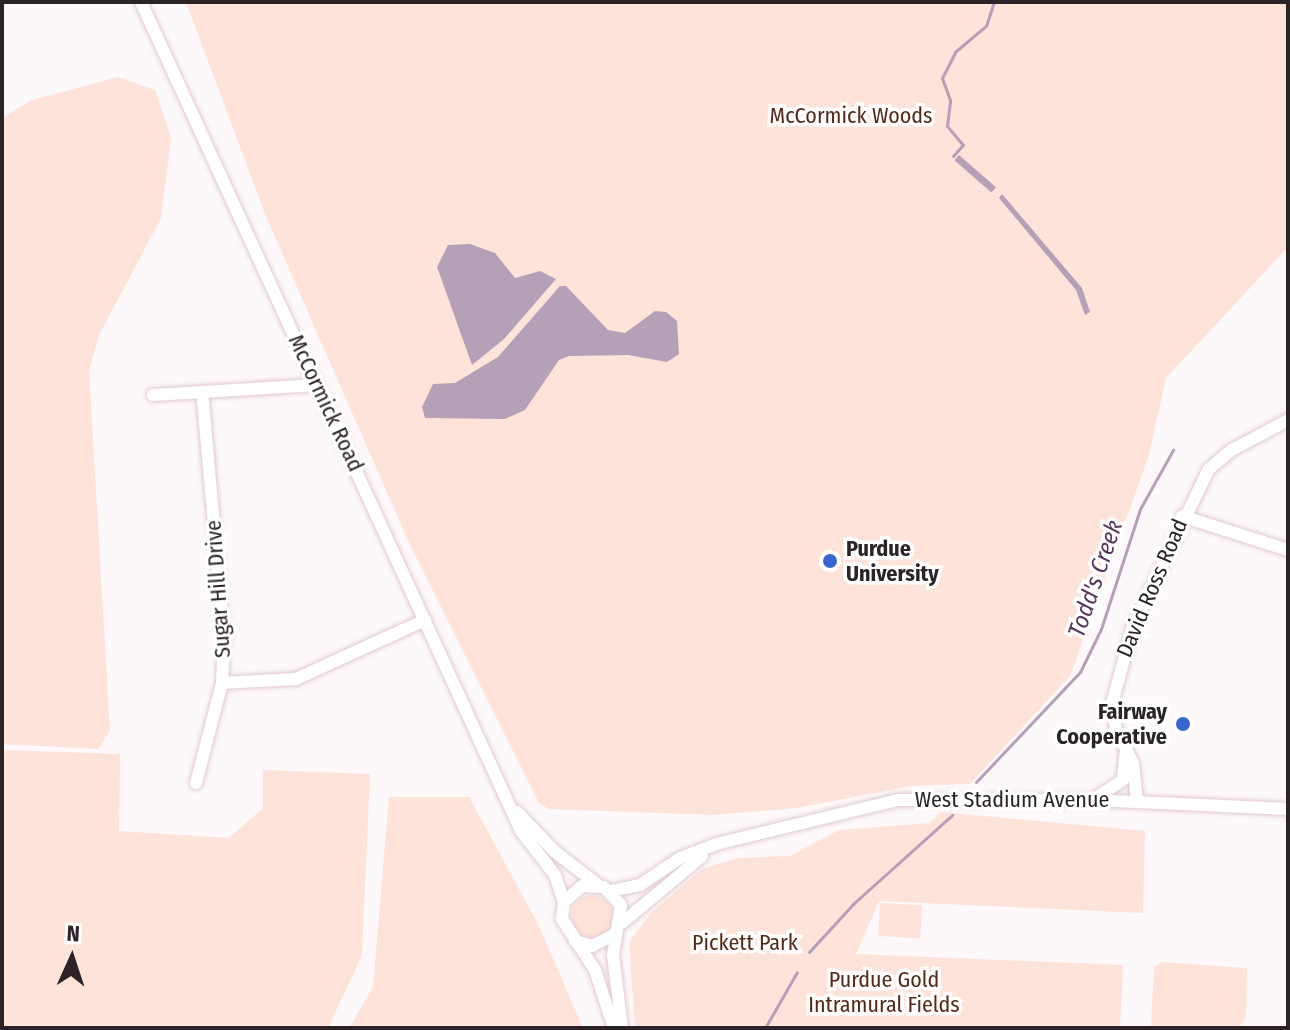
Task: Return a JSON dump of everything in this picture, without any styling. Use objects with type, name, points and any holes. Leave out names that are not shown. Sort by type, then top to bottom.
[{"type":"street","name":"McCormick Road","points":[[141,2],[521,831],[555,875],[564,902]]},
{"type":"street","points":[[153,395],[317,385]]},
{"type":"street","name":"Sugar Hill Drive","points":[[196,783],[222,683],[224,637],[202,392]]},
{"type":"street","name":"David Ross Road","points":[[1137,801],[1133,764],[1125,753],[1112,704],[1116,674],[1182,516],[1220,459],[1288,420]]},
{"type":"street","points":[[1182,516],[1288,550]]},
{"type":"street","points":[[222,683],[296,679],[425,620]]},
{"type":"street","points":[[1091,800],[1118,788],[1125,753]]},
{"type":"street","name":"West Stadium Avenue","points":[[604,888],[640,885],[680,858],[741,839],[898,800],[1137,801],[1288,809]]},
{"type":"street","name":"McCormick Road","points":[[510,803],[554,851],[604,888]]},
{"type":"street","name":"West Stadium Avenue","points":[[619,928],[682,867],[741,839]]},
{"type":"street","points":[[614,1028],[595,970],[564,927],[564,902],[582,886],[604,888],[621,905],[613,955],[622,1028]]},
{"type":"street","points":[[575,941],[592,946],[619,928]]},
{"type":"green space","name":"McCormick Woods","points":[[186,2],[1288,2],[1288,247],[1166,378],[1149,455],[1070,676],[970,784],[911,786],[797,808],[712,815],[549,809],[539,803],[410,545],[265,214]]},
{"type":"green space","points":[[118,77],[155,90],[171,138],[161,218],[99,335],[89,371],[110,731],[98,749],[2,744],[2,118],[32,100]]},
{"type":"green space","points":[[2,750],[120,754],[119,831],[229,838],[263,808],[263,770],[370,774],[362,955],[328,1028],[2,1028]]},
{"type":"green space","points":[[389,797],[469,797],[538,924],[583,1028],[349,1028],[373,987]]},
{"type":"green space","name":"Pickett Park","points":[[941,812],[1145,831],[1143,913],[879,901],[856,954],[1123,965],[1120,1028],[635,1028],[629,942],[651,913],[702,869],[738,858],[790,856],[839,830],[930,823]]},
{"type":"green space","points":[[592,895],[607,901],[613,916],[607,931],[592,937],[577,931],[571,916],[577,901]]},
{"type":"green space","points":[[880,903],[922,905],[920,938],[878,936]]},
{"type":"green space","points":[[1162,962],[1247,968],[1246,1017],[1239,1028],[1151,1028],[1154,967]]},
{"type":"shaded area","points":[[959,155],[996,187],[991,192],[954,160]]},
{"type":"shaded area","points":[[1002,194],[1082,288],[1090,312],[1085,315],[1076,290],[999,198]]},
{"type":"shaded area","points":[[470,244],[495,253],[515,278],[540,271],[556,279],[504,339],[472,365],[437,267],[448,245]]},
{"type":"shaded area","points":[[560,286],[566,286],[608,330],[625,333],[655,311],[666,312],[677,321],[679,354],[667,362],[628,355],[569,356],[559,360],[525,410],[505,419],[425,418],[422,407],[433,384],[455,383],[498,357]]},
{"type":"waterway","points":[[953,156],[963,145],[947,126],[950,100],[942,78],[956,51],[986,26],[994,2]]},
{"type":"waterway","name":"Todd's Creek","points":[[976,782],[1080,672],[1101,629],[1140,509],[1173,450]]},
{"type":"waterway","name":"Todd's Creek","points":[[809,952],[854,903],[952,815]]},
{"type":"waterway","name":"Todd's Creek","points":[[765,1028],[797,972]]},
{"type":"place","name":"Purdue University","points":[[830,561]]},
{"type":"place","name":"Fairway Cooperative","points":[[1183,724]]},
{"type":"park label","name":"Purdue Gold Intramural Fields","points":[[884,992]]}]
